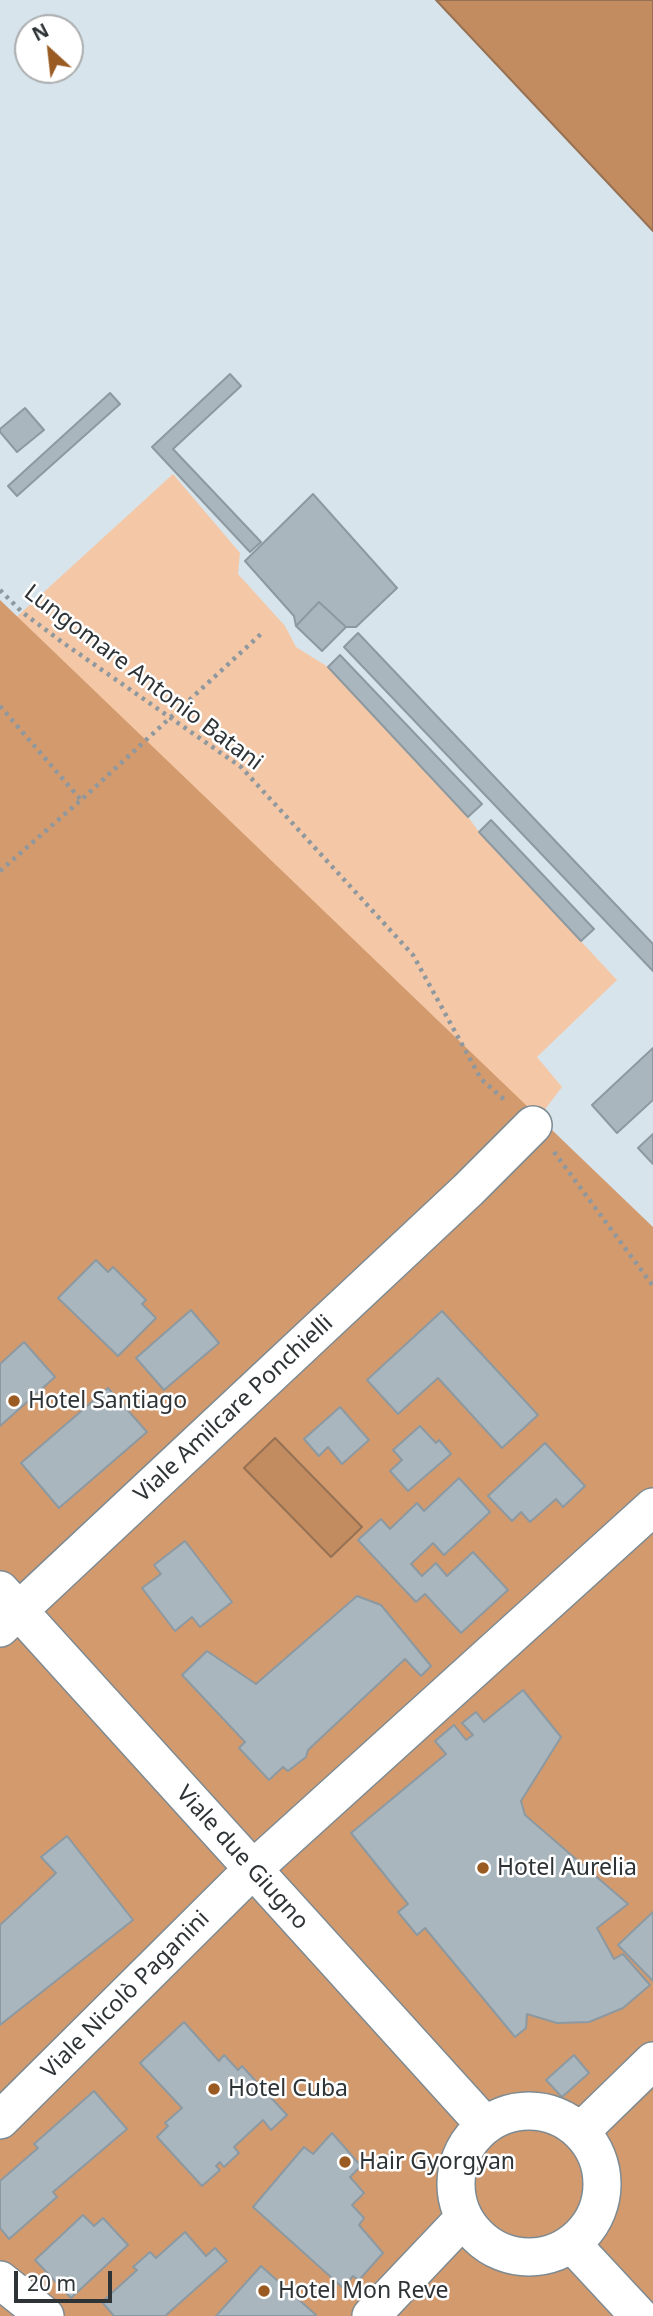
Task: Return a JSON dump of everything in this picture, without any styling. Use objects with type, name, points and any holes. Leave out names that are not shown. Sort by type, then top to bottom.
[{"type":"street","name":"Viale Amilcare Ponchielli","points":[[6,1609],[468,1189],[533,1125]]},
{"type":"street","name":"Viale Nicolò Paganini","points":[[0,2120],[253,1870],[653,1507]]},
{"type":"street","name":"Viale due Giugno","points":[[6,1609],[253,1870],[485,2125]]},
{"type":"street","points":[[581,2131],[653,2061]]},
{"type":"street","points":[[524,2111],[544,2112],[564,2119],[581,2131],[594,2148],[601,2168],[603,2189],[598,2210],[588,2229],[572,2244],[550,2255],[525,2258],[500,2252],[479,2238],[464,2218],[457,2199],[456,2178],[460,2158],[470,2140],[485,2125],[503,2115],[524,2111]]},
{"type":"street","points":[[371,2316],[464,2218]]},
{"type":"street","points":[[572,2244],[639,2316]]},
{"type":"street","points":[[0,2280],[45,2316]]},
{"type":"path","name":"Lungomare Antonio Batani","points":[[0,590],[22,612],[241,767],[413,955],[481,1079],[533,1125],[574,1176],[653,1286]]},
{"type":"path","points":[[0,871],[262,633]]},
{"type":"path","points":[[0,706],[81,800]]},
{"type":"shaded area","points":[[436,0],[653,0],[653,231]]},
{"type":"shaded area","points":[[173,474],[240,553],[238,574],[285,626],[296,647],[328,667],[617,980],[537,1057],[562,1087],[533,1125],[0,632]]},
{"type":"shaded area","points":[[0,600],[653,1227],[653,2316],[0,2316]]},
{"type":"shaded area","points":[[275,1438],[362,1527],[331,1557],[244,1468]]},
{"type":"building","points":[[230,374],[241,386],[173,449],[261,542],[250,552],[152,447]]},
{"type":"building","points":[[110,393],[120,404],[17,496],[8,486]]},
{"type":"building","points":[[25,408],[44,430],[17,452],[0,429]]},
{"type":"building","points":[[313,494],[397,588],[356,627],[346,627],[319,602],[296,626],[294,616],[245,561]]},
{"type":"building","points":[[319,602],[346,627],[322,651],[296,626]]},
{"type":"building","points":[[358,633],[653,944],[653,971],[344,647]]},
{"type":"building","points":[[340,655],[482,804],[468,817],[328,667]]},
{"type":"building","points":[[491,820],[594,929],[581,941],[479,832]]},
{"type":"building","points":[[653,1048],[653,1100],[617,1133],[592,1105]]},
{"type":"building","points":[[653,1134],[653,1164],[638,1148]]},
{"type":"building","points":[[96,1260],[108,1272],[113,1267],[146,1300],[142,1304],[156,1318],[118,1356],[58,1298]]},
{"type":"building","points":[[191,1310],[219,1343],[164,1390],[136,1358]]},
{"type":"building","points":[[442,1311],[538,1415],[502,1448],[438,1378],[398,1414],[367,1380]]},
{"type":"building","name":"Hotel Santiago","points":[[24,1342],[55,1377],[0,1426],[0,1364]]},
{"type":"building","points":[[108,1388],[147,1432],[59,1508],[21,1463]]},
{"type":"building","points":[[340,1407],[369,1440],[342,1464],[328,1447],[319,1456],[304,1439]]},
{"type":"building","points":[[420,1426],[436,1443],[439,1440],[451,1454],[408,1491],[390,1471],[402,1460],[393,1450]]},
{"type":"building","points":[[545,1443],[585,1486],[563,1507],[556,1499],[530,1522],[521,1512],[512,1521],[488,1496]]},
{"type":"building","points":[[459,1478],[490,1512],[444,1555],[433,1543],[411,1564],[422,1576],[436,1563],[447,1576],[473,1552],[508,1590],[461,1633],[425,1594],[416,1602],[358,1540],[381,1519],[390,1529],[417,1503],[424,1511]]},
{"type":"building","points":[[185,1541],[232,1602],[200,1627],[192,1617],[175,1631],[142,1588],[161,1574],[154,1565]]},
{"type":"building","points":[[357,1596],[381,1605],[431,1666],[421,1676],[405,1659],[308,1750],[306,1757],[288,1771],[283,1767],[269,1780],[239,1748],[245,1742],[182,1675],[207,1651],[256,1684]]},
{"type":"building","name":"Hotel Aurelia","points":[[523,1690],[561,1737],[521,1801],[525,1815],[628,1904],[597,1928],[614,1959],[623,1954],[650,1985],[623,2008],[589,2022],[557,2023],[527,2014],[526,2028],[515,2037],[425,1928],[417,1935],[398,1912],[408,1904],[351,1833],[446,1754],[435,1741],[454,1725],[466,1740],[473,1735],[462,1723],[476,1712],[484,1722]]},
{"type":"building","points":[[67,1836],[133,1920],[0,2025],[0,1925],[56,1873],[41,1857]]},
{"type":"building","points":[[653,1912],[653,1981],[618,1945]]},
{"type":"building","name":"Hotel Cuba","points":[[184,2022],[219,2061],[224,2055],[238,2070],[242,2066],[287,2115],[271,2130],[263,2120],[234,2147],[239,2153],[224,2167],[220,2162],[216,2166],[220,2170],[202,2186],[157,2137],[168,2126],[165,2123],[182,2108],[140,2063]]},
{"type":"building","points":[[574,2055],[589,2073],[562,2097],[546,2080]]},
{"type":"building","points":[[94,2091],[127,2129],[53,2192],[57,2197],[9,2239],[0,2228],[0,2181],[38,2148],[34,2144]]},
{"type":"building","points":[[332,2133],[361,2166],[350,2177],[364,2193],[352,2205],[364,2218],[359,2225],[383,2253],[359,2280],[353,2276],[343,2288],[253,2207],[304,2147],[313,2154]]},
{"type":"building","points":[[83,2215],[94,2226],[103,2218],[128,2245],[71,2298],[35,2260]]},
{"type":"building","points":[[185,2232],[206,2256],[215,2248],[227,2261],[165,2316],[114,2316],[102,2302],[137,2270],[133,2267],[150,2252],[156,2258]]},
{"type":"building","name":"Hotel Mon Reve","points":[[261,2266],[316,2315],[216,2316]]},
{"type":"place","name":"Hotel Santiago","points":[[14,1401]]},
{"type":"place","name":"Hotel Aurelia","points":[[483,1868]]},
{"type":"place","name":"Hotel Cuba","points":[[214,2089]]},
{"type":"place","name":"Hair Gyorgyan","points":[[345,2162]]},
{"type":"place","name":"Hotel Mon Reve","points":[[264,2291]]}]
